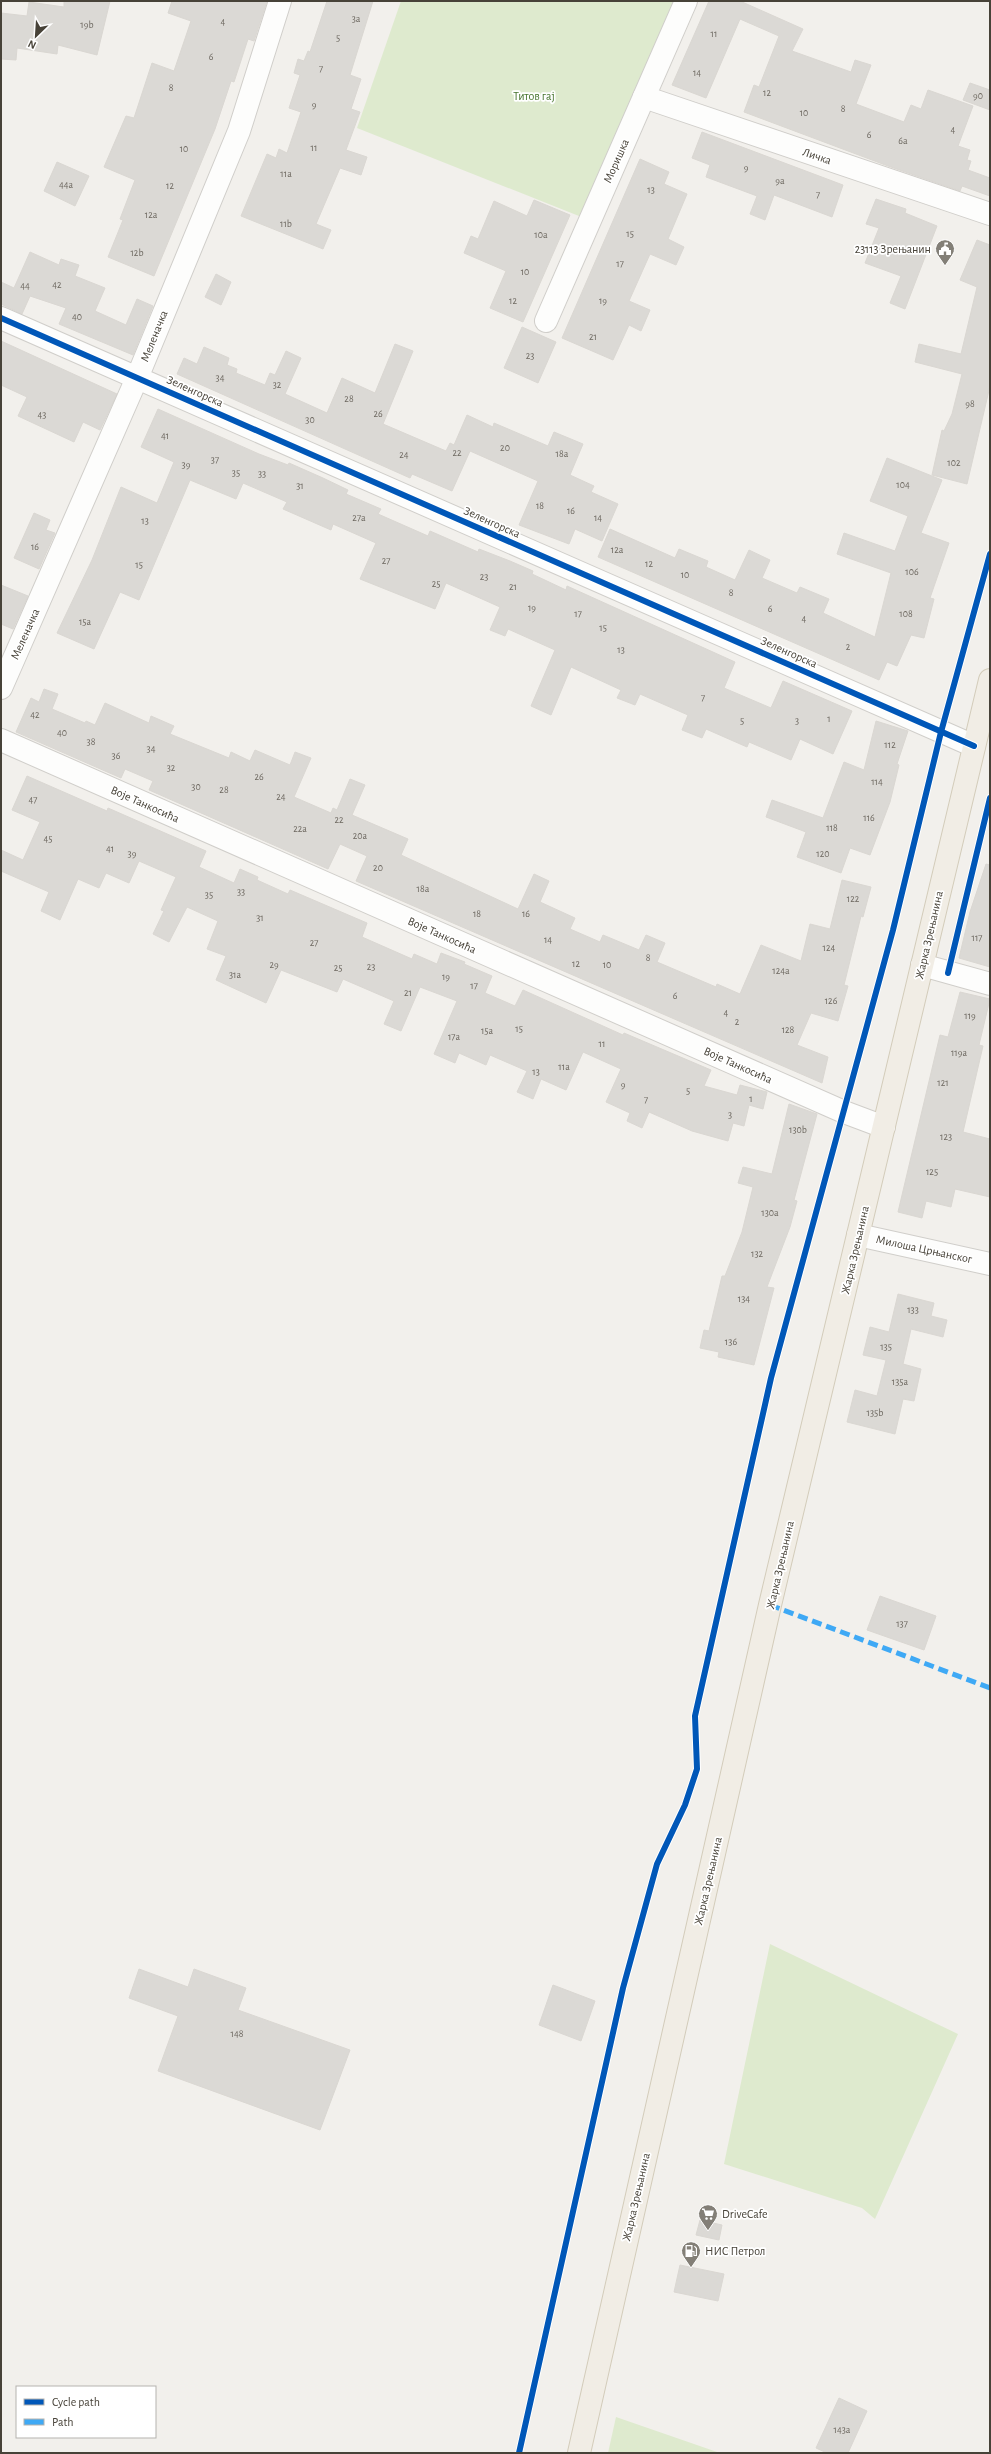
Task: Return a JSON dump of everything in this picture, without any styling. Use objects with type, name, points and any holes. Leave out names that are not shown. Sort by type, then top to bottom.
[{"type":"main road","name":"Жарка Зрењанина","points":[[579,2453],[768,1613],[990,680]]},
{"type":"street","name":"Меленачка","points":[[1,688],[137,378],[239,130],[280,1]]},
{"type":"street","name":"Моришка","points":[[546,321],[686,1]]},
{"type":"street","name":"Личка","points":[[644,97],[990,214]]},
{"type":"street","name":"Зеленгорска","points":[[1,318],[974,746]]},
{"type":"street","name":"Воје Танкосића","points":[[1,740],[844,1112],[884,1127]]},
{"type":"street","points":[[922,965],[990,984]]},
{"type":"street","name":"Милоша Црњанског","points":[[858,1235],[990,1264]]},
{"type":"green space","name":"Титов гај","points":[[401,1],[679,1],[584,218],[357,128]]},
{"type":"green space","points":[[770,1944],[958,2034],[875,2219],[862,2208],[724,2164]]},
{"type":"green space","points":[[616,2417],[720,2453],[608,2453]]},
{"type":"building","points":[[64,1],[110,1],[97,55],[58,45],[57,54],[17,48],[16,60],[1,59],[1,13],[27,16],[29,2],[64,7]]},
{"type":"building","points":[[172,1],[267,1],[254,41],[248,39],[234,82],[231,81],[215,129],[154,276],[108,257],[123,220],[120,219],[135,180],[104,167],[126,116],[134,118],[152,63],[174,71],[191,21],[168,13]]},
{"type":"building","points":[[327,1],[373,1],[350,75],[361,79],[351,109],[360,112],[346,150],[367,157],[361,175],[340,168],[316,224],[331,230],[323,249],[241,216],[267,154],[276,158],[279,149],[287,153],[301,112],[289,108],[300,75],[294,73],[298,59],[304,61],[308,51],[310,52]]},
{"type":"building","points":[[709,1],[740,1],[803,29],[792,51],[851,72],[855,60],[871,65],[856,104],[904,122],[911,105],[921,109],[928,90],[973,106],[958,146],[970,150],[967,160],[971,161],[968,170],[990,178],[990,196],[962,186],[960,191],[888,166],[744,112],[754,85],[759,87],[779,36],[740,19],[706,98],[672,85]]},
{"type":"building","points":[[970,83],[990,90],[990,110],[963,100]]},
{"type":"building","points":[[702,132],[843,185],[832,217],[774,195],[765,220],[750,214],[757,196],[706,177],[710,165],[692,158]]},
{"type":"building","points":[[640,159],[669,172],[664,184],[687,194],[668,239],[684,247],[676,265],[650,254],[629,301],[650,310],[641,331],[629,325],[613,360],[562,338]]},
{"type":"building","points":[[57,162],[89,176],[75,206],[44,191]]},
{"type":"building","points":[[876,199],[906,209],[905,213],[937,226],[905,309],[890,303],[901,276],[865,263],[879,228],[866,224]]},
{"type":"building","points":[[534,200],[570,215],[523,322],[490,308],[506,271],[464,253],[471,236],[478,239],[494,201],[527,216]]},
{"type":"building","points":[[977,240],[990,245],[990,386],[967,484],[932,475],[942,430],[944,431],[952,414],[962,374],[915,362],[919,344],[961,354],[977,287],[960,280]]},
{"type":"building","points":[[30,252],[59,265],[61,259],[79,265],[75,276],[105,288],[95,311],[126,325],[137,299],[153,306],[133,355],[59,324],[66,308],[30,296],[22,314],[1,304],[1,282],[14,288]]},
{"type":"building","points":[[216,274],[231,282],[221,305],[205,297]]},
{"type":"building","points":[[522,327],[556,342],[538,383],[504,368]]},
{"type":"building","points":[[1,341],[117,394],[100,430],[83,422],[74,442],[18,416],[27,397],[1,385]]},
{"type":"building","points":[[395,344],[413,351],[383,424],[446,451],[450,443],[454,445],[467,415],[493,427],[494,423],[548,446],[554,432],[583,444],[570,475],[594,486],[591,492],[618,504],[602,541],[575,529],[569,544],[519,525],[538,481],[470,451],[452,491],[412,474],[410,478],[177,374],[184,358],[197,364],[204,347],[229,358],[227,365],[237,369],[236,373],[265,385],[270,373],[275,375],[286,351],[301,358],[285,394],[327,413],[342,378],[375,393]]},
{"type":"building","points":[[158,409],[259,454],[288,465],[289,463],[323,478],[348,490],[346,494],[381,509],[378,514],[428,536],[430,531],[478,552],[479,549],[510,561],[533,571],[532,574],[566,590],[567,586],[735,662],[724,688],[771,708],[783,681],[852,711],[833,754],[800,739],[791,760],[749,742],[747,747],[706,729],[702,738],[682,730],[688,715],[640,694],[635,705],[617,698],[621,690],[571,667],[551,715],[531,706],[555,650],[508,629],[505,636],[490,630],[500,607],[446,583],[435,609],[360,579],[376,543],[333,524],[331,530],[283,509],[287,502],[243,483],[236,499],[190,480],[139,600],[120,592],[94,649],[57,633],[92,560],[121,487],[157,503],[174,462],[141,447]]},
{"type":"building","points":[[887,458],[942,480],[921,533],[949,543],[930,598],[934,599],[924,638],[911,635],[897,666],[887,662],[879,680],[598,557],[610,529],[675,558],[679,549],[708,561],[706,567],[735,580],[749,550],[770,560],[762,578],[797,593],[800,587],[829,599],[823,613],[875,637],[891,573],[837,554],[844,533],[895,551],[908,516],[870,501]]},
{"type":"building","points":[[34,513],[50,520],[46,530],[55,533],[39,569],[14,558]]},
{"type":"building","points":[[1,585],[28,596],[13,629],[1,624]]},
{"type":"building","points":[[44,689],[58,694],[52,709],[85,723],[86,721],[95,725],[105,703],[149,723],[151,716],[174,726],[170,734],[229,758],[231,752],[250,761],[255,750],[290,765],[295,752],[311,758],[294,797],[331,813],[333,808],[337,810],[350,779],[365,785],[352,815],[408,839],[401,855],[518,909],[534,874],[549,881],[540,902],[575,918],[570,929],[600,942],[603,935],[639,950],[646,935],[665,943],[657,962],[716,987],[717,984],[740,994],[761,945],[801,961],[810,924],[830,929],[842,880],[871,887],[863,917],[861,916],[844,985],[848,986],[838,1021],[811,1013],[797,1045],[828,1057],[822,1083],[356,881],[367,856],[340,844],[328,869],[149,790],[153,781],[125,769],[121,778],[16,732],[31,698],[39,702]]},
{"type":"building","points":[[876,721],[908,731],[897,764],[899,765],[890,802],[870,855],[850,848],[841,873],[797,857],[806,832],[766,817],[772,800],[823,818],[844,762],[864,770]]},
{"type":"building","points":[[27,776],[107,811],[108,808],[206,851],[199,867],[234,883],[240,869],[258,877],[257,880],[288,894],[290,890],[367,923],[362,937],[412,959],[414,954],[437,964],[441,953],[465,962],[464,964],[492,976],[485,993],[515,1006],[523,990],[623,1035],[624,1033],[711,1070],[704,1086],[737,1095],[740,1085],[767,1092],[763,1109],[749,1105],[744,1126],[733,1123],[728,1141],[692,1131],[649,1112],[642,1128],[627,1121],[630,1113],[606,1102],[621,1069],[583,1052],[566,1090],[541,1079],[533,1099],[517,1092],[527,1071],[490,1055],[486,1065],[459,1053],[455,1063],[434,1054],[457,1001],[420,987],[401,1031],[384,1024],[394,1001],[343,979],[337,992],[281,970],[266,1003],[216,980],[226,956],[207,949],[218,921],[187,907],[169,942],[153,934],[164,911],[161,910],[176,877],[139,861],[129,883],[106,873],[99,888],[78,879],[60,920],[41,911],[49,892],[1,871],[1,850],[23,860],[40,822],[12,810]]},
{"type":"building","points":[[986,864],[990,865],[990,967],[959,958],[970,912]]},
{"type":"building","points":[[960,992],[990,999],[979,1045],[983,1046],[963,1132],[990,1139],[990,1197],[955,1189],[951,1207],[926,1201],[922,1218],[898,1212],[940,1035],[948,1037]]},
{"type":"building","points":[[789,1104],[817,1114],[794,1200],[797,1201],[790,1227],[767,1287],[774,1288],[754,1365],[718,1357],[719,1352],[700,1348],[704,1330],[709,1331],[722,1276],[725,1276],[742,1232],[753,1187],[738,1183],[743,1167],[772,1174]]},
{"type":"building","points":[[898,1294],[934,1303],[931,1316],[947,1320],[943,1337],[911,1329],[903,1364],[921,1369],[914,1401],[903,1399],[895,1434],[847,1422],[855,1390],[877,1396],[886,1360],[863,1355],[870,1327],[889,1332]]},
{"type":"building","points":[[880,1596],[936,1616],[924,1650],[867,1630]]},
{"type":"building","points":[[139,1969],[188,1987],[194,1969],[246,1988],[238,2010],[350,2050],[320,2130],[158,2071],[178,2016],[129,1998]]},
{"type":"building","points":[[553,1985],[595,2001],[581,2041],[539,2025]]},
{"type":"building","points":[[700,2220],[722,2225],[719,2240],[696,2235]]},
{"type":"building","name":"НИС Петрол","points":[[680,2265],[724,2274],[718,2301],[674,2292]]},
{"type":"building","points":[[839,2398],[867,2411],[848,2453],[827,2453],[816,2448]]},
{"type":"marked path","points":[[770,1605],[990,1688]]},
{"type":"cycle path","points":[[1,318],[974,746]]},
{"type":"cycle path","points":[[519,2453],[623,1988],[657,1864],[685,1805],[697,1769],[695,1716],[771,1378],[893,930],[941,732],[990,554]]},
{"type":"cycle path","points":[[948,973],[990,798]]},
{"type":"place","name":"23113 Зрењанин","points":[[945,266]]},
{"type":"place","name":"DriveCafe","points":[[708,2231]]},
{"type":"place","name":"НИС Петрол","points":[[691,2268]]}]
